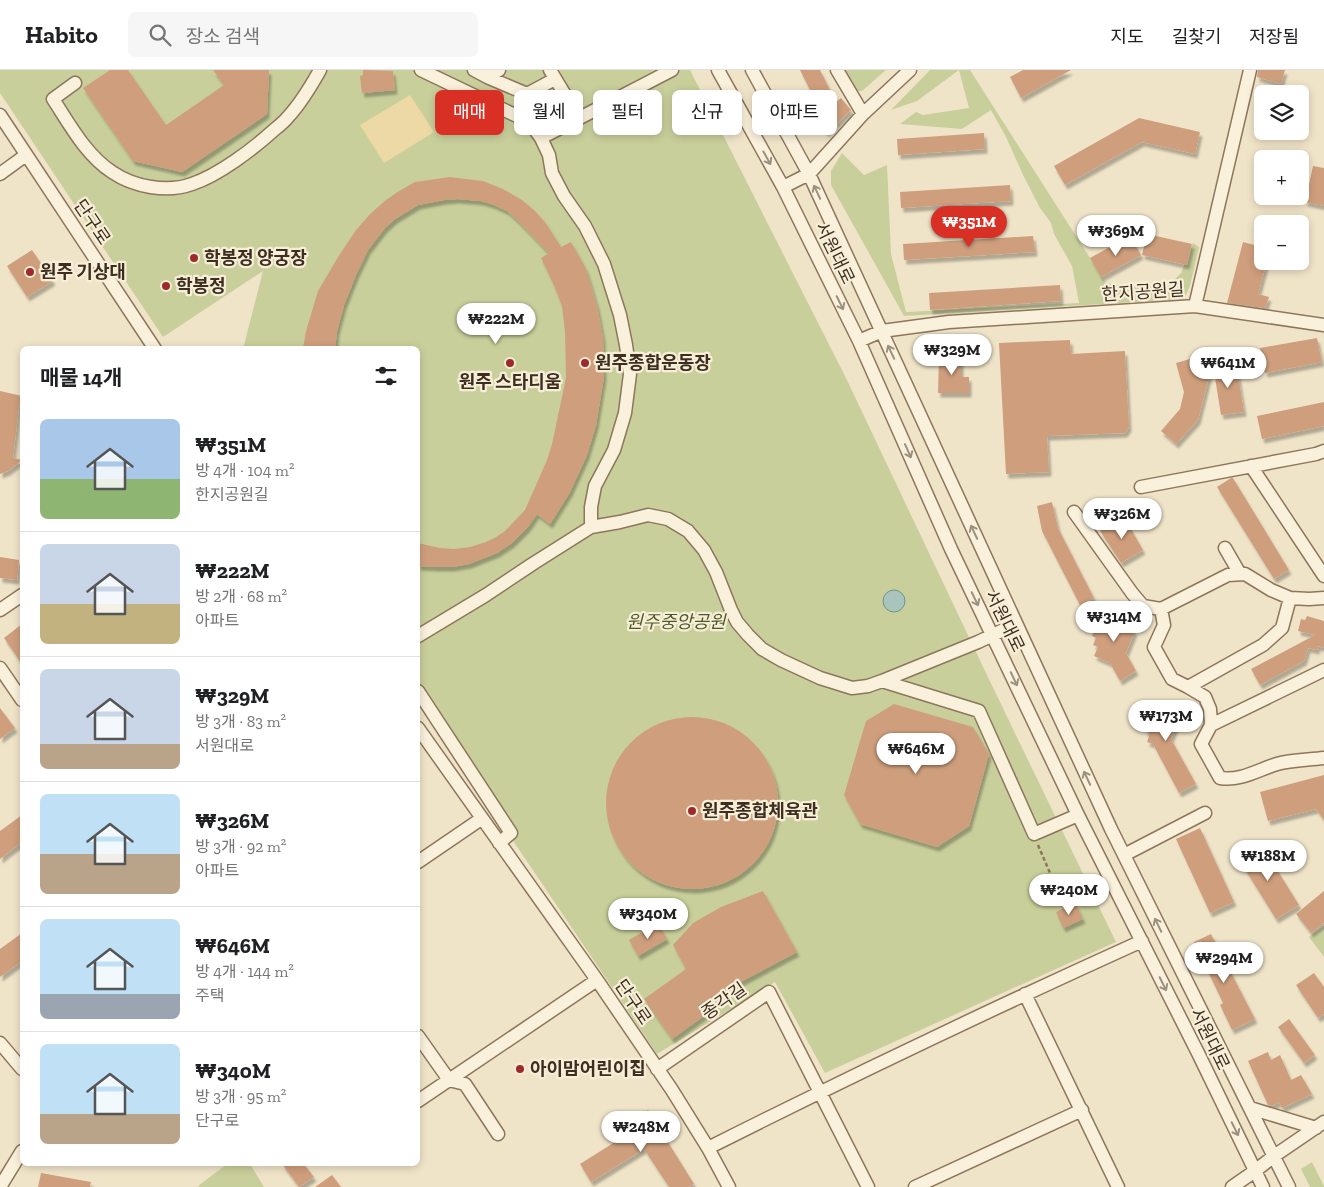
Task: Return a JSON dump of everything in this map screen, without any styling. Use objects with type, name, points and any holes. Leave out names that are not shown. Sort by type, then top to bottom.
[{"type":"street","points":[[75,84],[53,99],[84,146],[99,162],[133,183],[155,188],[172,188],[192,184],[209,176],[234,162],[259,143],[288,118],[320,70]]},
{"type":"street","points":[[421,70],[523,119],[533,127],[541,138],[548,155],[552,173],[564,196],[585,226],[604,264],[620,316],[630,374],[625,413],[614,450],[595,486],[591,507],[592,527]]},
{"type":"street","points":[[474,70],[527,94],[552,74],[562,90]]},
{"type":"street","points":[[487,77],[499,70]]},
{"type":"street","points":[[583,116],[672,70]]},
{"type":"street","name":"서원대로","points":[[718,70],[783,187],[859,341],[951,549],[1078,815],[1263,1187]]},
{"type":"street","name":"서원대로","points":[[752,70],[809,174],[1124,855],[1289,1187]]},
{"type":"street","points":[[838,70],[863,114]]},
{"type":"street","points":[[783,187],[809,174],[863,114],[910,70]]},
{"type":"street","name":"한지공원길","points":[[859,341],[882,331],[949,322],[1195,306],[1250,70]]},
{"type":"street","name":"단구로","points":[[0,115],[153,346]]},
{"type":"street","points":[[541,138],[547,135]]},
{"type":"street","points":[[0,174],[26,155]]},
{"type":"street","points":[[1195,306],[1324,325]]},
{"type":"street","points":[[1141,487],[1324,451]]},
{"type":"street","points":[[1252,466],[1324,576]]},
{"type":"street","points":[[1074,512],[1143,606],[1161,609],[1228,576],[1240,574],[1245,574],[1271,590],[1290,598],[1324,598]]},
{"type":"street","points":[[420,635],[592,527],[648,515],[668,519],[688,531],[704,550],[716,572],[737,622],[762,648],[781,660],[820,678],[852,688],[868,686],[882,681],[1016,624]]},
{"type":"street","points":[[1226,548],[1240,574]]},
{"type":"street","points":[[0,610],[20,596]]},
{"type":"street","points":[[1188,687],[1263,646],[1282,628],[1290,598]]},
{"type":"street","points":[[1161,609],[1164,625],[1154,647],[1172,679],[1205,697],[1210,709],[1211,725],[1201,744],[1220,778],[1228,779],[1252,774],[1278,764],[1324,758]]},
{"type":"street","points":[[0,668],[20,697]]},
{"type":"street","points":[[1211,725],[1324,670]]},
{"type":"street","points":[[882,681],[979,711],[1034,834],[1078,815]]},
{"type":"street","points":[[420,694],[511,833],[499,843]]},
{"type":"street","name":"단구로","points":[[420,731],[597,980],[672,1090],[708,1148],[728,1187]]},
{"type":"street","points":[[1124,855],[1205,813]]},
{"type":"street","points":[[420,861],[481,819]]},
{"type":"street","points":[[708,1148],[820,1091],[1142,941]]},
{"type":"street","points":[[420,1100],[597,980]]},
{"type":"street","name":"종각길","points":[[657,1069],[769,992],[868,1187]]},
{"type":"street","points":[[1025,994],[1118,1187]]},
{"type":"street","points":[[420,1039],[449,1080],[465,1084],[498,1134]]},
{"type":"street","points":[[0,1043],[20,1067]]},
{"type":"street","points":[[1250,1108],[1320,1125]]},
{"type":"street","points":[[915,1187],[1082,1110]]},
{"type":"street","points":[[1232,1187],[1320,1125]]},
{"type":"street","points":[[0,1187],[20,1154]]},
{"type":"path","points":[[1034,834],[1065,908]]},
{"type":"green space","name":"원주중앙공원","points":[[0,70],[690,70],[700,90],[672,90],[672,135],[723,135],[846,378],[1116,942],[825,1073],[775,982],[657,1054],[420,703],[420,346],[244,346],[263,271],[163,337],[0,93]]},
{"type":"green space","points":[[845,70],[886,70],[862,91],[857,91]]},
{"type":"green space","points":[[930,70],[959,70],[917,101],[891,110]]},
{"type":"green space","points":[[959,70],[970,70],[1106,283],[1126,286],[1168,286],[1181,273],[1193,243],[1199,247],[1190,286],[1184,299],[904,316],[831,185],[831,171],[842,153],[864,175],[887,165],[891,254],[906,312],[1079,303],[1072,266],[1054,234],[1051,223],[1040,208],[991,110],[962,129],[900,124],[916,112],[923,115],[969,108]]},
{"type":"green space","points":[[1324,926],[1324,957],[1309,937]]},
{"type":"green space","points":[[1312,1162],[1324,1187],[1310,1187],[1301,1169]]},
{"type":"green space","points":[[224,1166],[251,1166],[264,1187],[200,1187],[198,1186]]},
{"type":"sand","points":[[410,95],[434,132],[384,163],[360,125]]},
{"type":"water","points":[[894,590],[902,593],[905,601],[902,609],[894,612],[886,609],[883,601],[886,593]]},
{"type":"building","points":[[110,70],[128,70],[166,125],[224,85],[213,70],[269,70],[267,114],[182,172],[133,161],[83,88]]},
{"type":"building","points":[[363,70],[393,71],[395,90],[362,93],[360,76],[363,75]]},
{"type":"building","points":[[800,70],[820,70],[830,90],[810,90]]},
{"type":"building","points":[[1023,70],[1071,70],[1021,98],[1010,77]]},
{"type":"building","points":[[1258,70],[1285,70],[1281,84],[1257,77]]},
{"type":"building","points":[[841,98],[851,110],[837,123],[837,101]]},
{"type":"building","points":[[1139,118],[1200,132],[1195,154],[1142,142],[1065,185],[1054,166]]},
{"type":"building","points":[[984,133],[985,149],[898,155],[897,139]]},
{"type":"building","points":[[1313,166],[1324,168],[1324,206],[1309,203],[1309,184]]},
{"type":"building","name":"원주종합운동장","points":[[450,177],[483,181],[503,189],[522,200],[545,222],[561,247],[571,242],[586,269],[597,306],[603,338],[604,377],[596,425],[587,455],[570,492],[550,524],[537,514],[528,527],[512,543],[497,553],[469,564],[452,567],[420,566],[420,543],[454,549],[486,542],[505,531],[525,510],[552,444],[566,378],[565,332],[562,306],[541,258],[549,253],[507,211],[481,201],[457,199],[418,205],[395,219],[385,228],[368,250],[356,275],[344,305],[335,346],[304,346],[318,291],[356,230],[386,200],[415,182]]},
{"type":"building","points":[[1010,185],[1011,201],[901,208],[900,192]]},
{"type":"building","points":[[1147,234],[1192,244],[1187,265],[1142,255]]},
{"type":"building","points":[[1033,236],[1035,252],[904,260],[903,244]]},
{"type":"building","points":[[1130,236],[1141,255],[1101,277],[1090,258]]},
{"type":"building","points":[[1243,242],[1254,245],[1254,270],[1265,270],[1258,294],[1269,297],[1265,308],[1227,303]]},
{"type":"building","points":[[32,250],[53,281],[27,297],[7,266]]},
{"type":"building","points":[[1060,285],[1061,301],[930,310],[929,293]]},
{"type":"building","points":[[1317,338],[1322,362],[1265,373],[1260,348]]},
{"type":"building","points":[[1070,340],[1071,354],[1125,351],[1129,427],[1125,433],[1047,436],[1049,472],[1006,474],[999,343]]},
{"type":"building","points":[[939,356],[961,356],[961,377],[969,377],[969,393],[938,393]]},
{"type":"building","points":[[1197,357],[1200,367],[1212,365],[1198,420],[1176,444],[1161,431],[1180,409],[1184,392],[1176,363]]},
{"type":"building","points":[[1236,362],[1244,412],[1221,415],[1213,365]]},
{"type":"building","points":[[0,391],[20,396],[13,458],[20,460],[20,462],[8,471],[0,474]]},
{"type":"building","points":[[1324,402],[1324,426],[1262,439],[1257,416]]},
{"type":"building","points":[[1233,478],[1289,570],[1274,579],[1217,487]]},
{"type":"building","points":[[1052,502],[1058,528],[1094,598],[1080,605],[1042,531],[1037,506]]},
{"type":"building","points":[[1124,517],[1143,550],[1121,563],[1100,531]]},
{"type":"building","points":[[0,557],[19,560],[17,580],[0,578]]},
{"type":"building","points":[[1100,610],[1135,624],[1132,630],[1135,631],[1126,653],[1136,671],[1120,681],[1110,663],[1094,656],[1098,647],[1093,645],[1096,638],[1092,636],[1097,625],[1095,623]]},
{"type":"building","points":[[1307,616],[1324,621],[1324,648],[1318,646],[1317,650],[1308,648],[1304,661],[1260,685],[1251,669],[1315,635],[1298,631],[1301,619],[1305,620]]},
{"type":"building","points":[[20,626],[20,661],[4,638]]},
{"type":"building","points":[[1149,700],[1179,712],[1177,718],[1179,719],[1171,739],[1196,784],[1179,793],[1153,744],[1147,742],[1150,733],[1145,732],[1146,726],[1139,724],[1142,716],[1139,715],[1143,705],[1147,707]]},
{"type":"building","points":[[894,704],[973,727],[989,754],[969,826],[937,847],[860,824],[844,795],[866,721]]},
{"type":"building","points":[[0,708],[15,728],[0,739]]},
{"type":"building","name":"원주종합체육관","points":[[692,717],[709,719],[725,724],[753,742],[771,770],[776,786],[778,803],[776,820],[771,836],[753,864],[725,882],[709,887],[692,889],[675,887],[659,882],[631,864],[613,836],[608,820],[606,803],[608,786],[613,770],[631,742],[659,724],[675,719]]},
{"type":"building","points":[[1324,775],[1324,820],[1316,809],[1268,821],[1260,792]]},
{"type":"building","points":[[20,816],[20,844],[0,859],[0,831]]},
{"type":"building","points":[[1200,828],[1234,902],[1210,913],[1176,839]]},
{"type":"building","points":[[1261,844],[1299,905],[1276,919],[1238,858]]},
{"type":"building","points":[[763,891],[797,952],[697,1005],[705,1015],[672,1039],[644,999],[686,969],[673,945],[693,923],[721,907]]},
{"type":"building","points":[[1324,891],[1324,923],[1311,933],[1296,914]]},
{"type":"building","points":[[1075,903],[1083,919],[1063,928],[1056,912]]},
{"type":"building","points":[[658,923],[667,939],[638,956],[629,940]]},
{"type":"building","points":[[20,934],[20,962],[0,977],[0,949]]},
{"type":"building","points":[[1211,934],[1255,1019],[1232,1030],[1220,1005],[1223,1003],[1194,942]]},
{"type":"building","points":[[1314,973],[1324,987],[1324,1014],[1318,1018],[1296,985]]},
{"type":"building","points":[[1289,1019],[1315,1055],[1304,1063],[1278,1027]]},
{"type":"building","points":[[1268,1052],[1271,1060],[1280,1055],[1291,1080],[1301,1075],[1312,1094],[1282,1108],[1279,1102],[1272,1106],[1268,1105],[1248,1061]]},
{"type":"building","points":[[648,1110],[694,1184],[689,1187],[669,1187],[644,1149],[591,1182],[580,1164],[634,1130],[629,1122]]},
{"type":"building","points":[[283,1166],[306,1166],[314,1177],[299,1187]]},
{"type":"building","points":[[41,1173],[91,1182],[90,1187],[38,1187]]},
{"type":"building","points":[[332,1175],[341,1187],[315,1187]]},
{"type":"place","name":"학봉정 양궁장","points":[[194,258]]},
{"type":"place","name":"원주 기상대","points":[[30,272]]},
{"type":"place","name":"학봉정","points":[[166,286]]},
{"type":"place","name":"원주 스타디움","points":[[510,363]]},
{"type":"place","name":"원주종합운동장","points":[[585,363]]},
{"type":"place","name":"원주종합체육관","points":[[692,811]]},
{"type":"place","name":"아이맘어린이집","points":[[520,1069]]}]
